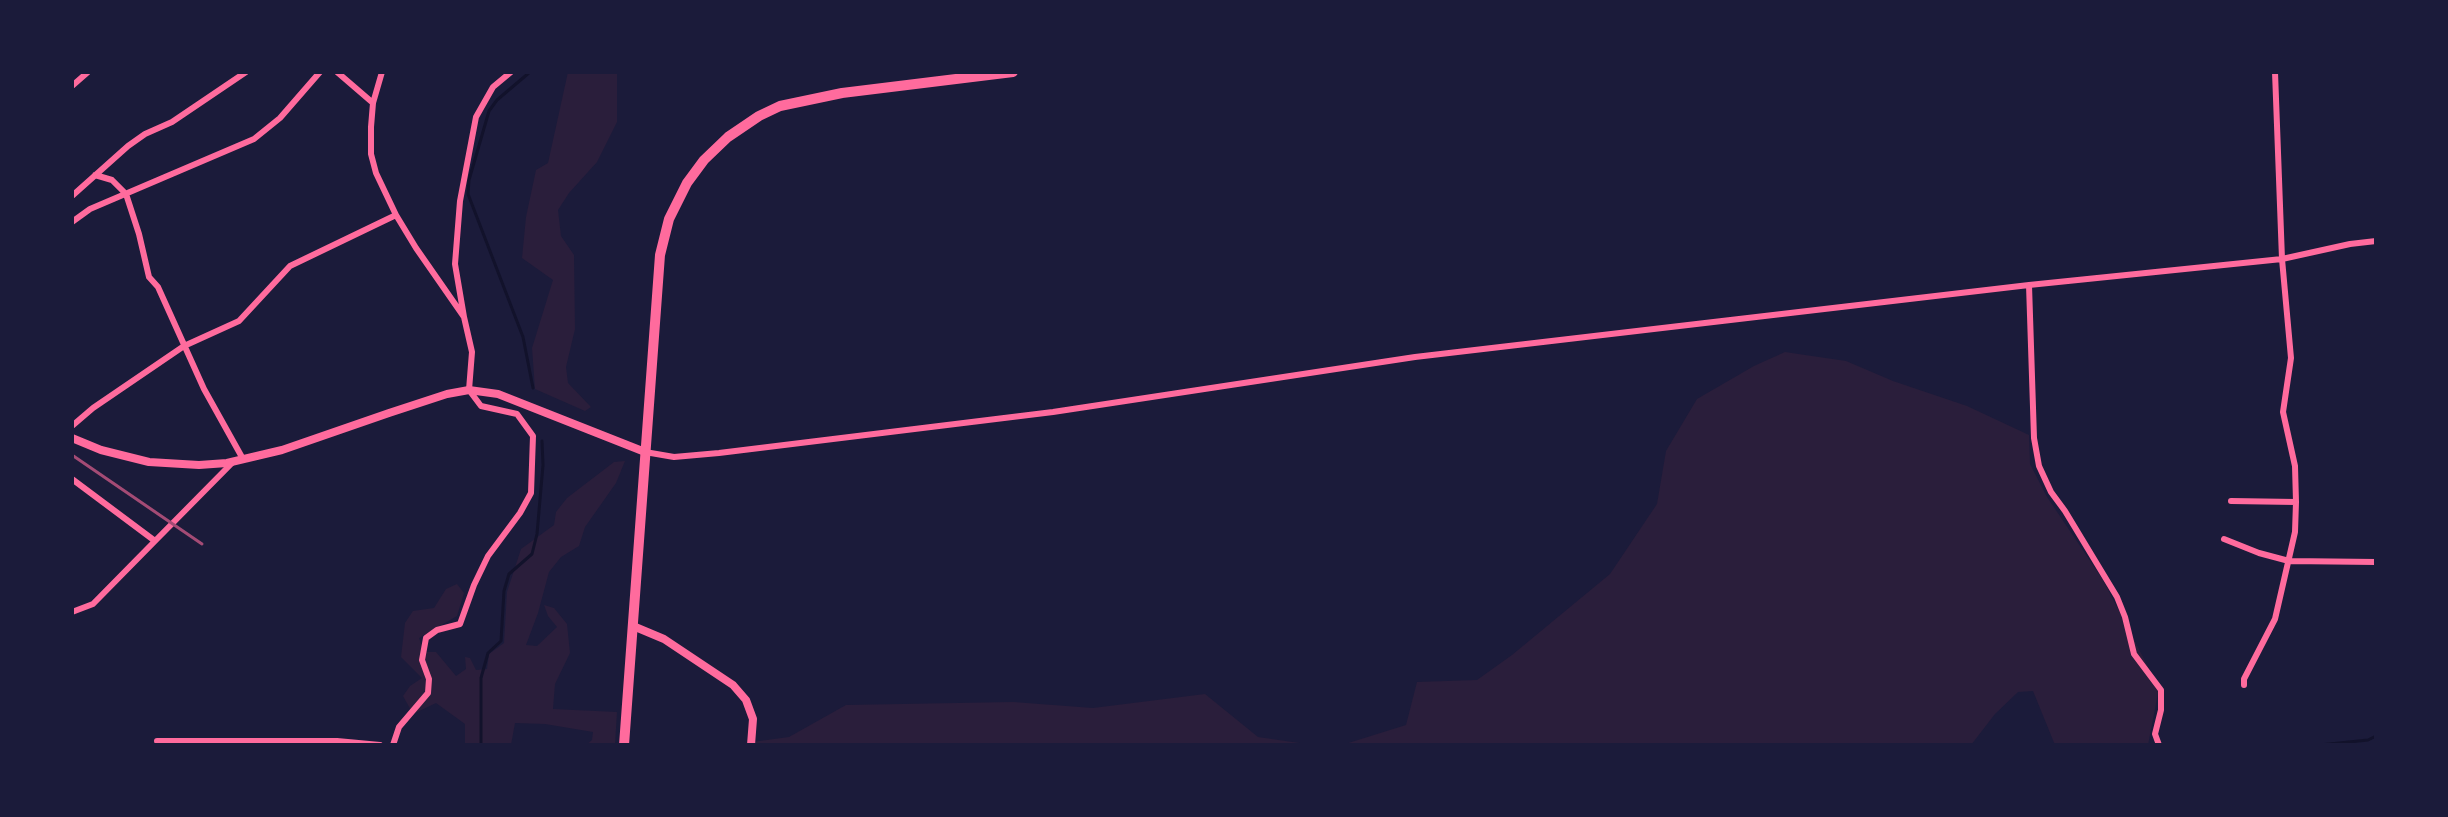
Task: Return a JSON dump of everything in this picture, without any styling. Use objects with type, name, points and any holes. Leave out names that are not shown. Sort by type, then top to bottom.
[{"type":"main road","points":[[624,745],[662,243],[680,197],[696,170],[712,153],[741,127],[780,106],[842,93],[1013,72]]},
{"type":"street","points":[[72,86],[88,72]]},
{"type":"street","points":[[72,196],[128,146],[145,134],[172,122],[246,72]]},
{"type":"street","points":[[72,222],[90,209],[254,139],[280,118],[320,72]]},
{"type":"street","points":[[337,72],[373,102]]},
{"type":"street","points":[[382,72],[373,102],[371,154],[376,173],[396,215],[464,317]]},
{"type":"street","points":[[393,745],[399,727],[428,693],[429,678],[422,660],[426,638],[437,630],[460,624],[474,585],[488,556],[520,513],[531,493],[533,435],[517,414],[481,406],[469,390],[472,352],[455,264],[462,190],[476,117],[493,87],[511,72]]},
{"type":"street","points":[[2244,685],[2244,678],[2275,619],[2295,532],[2295,466],[2283,412],[2291,358],[2282,260],[2275,72]]},
{"type":"street","points":[[95,175],[112,180],[126,194],[139,234],[149,277],[158,287],[204,390],[243,459]]},
{"type":"street","points":[[72,426],[93,408],[184,346],[239,321],[290,266],[396,215]]},
{"type":"street","points":[[72,438],[101,450],[149,462],[199,465],[233,461],[282,450],[447,394],[469,390],[498,394],[645,452],[674,457],[1053,412],[1415,357],[2029,285],[2282,260],[2350,243],[2376,241]]},
{"type":"street","points":[[2029,285],[2034,438],[2039,466],[2051,492],[2117,597],[2126,616],[2134,654],[2161,690],[2161,710],[2156,734],[2159,745]]},
{"type":"street","points":[[72,612],[93,604],[233,461]]},
{"type":"street","points":[[72,479],[155,541]]},
{"type":"street","points":[[2231,501],[2296,502]]},
{"type":"street","points":[[2224,539],[2259,553],[2289,561],[2376,562]]},
{"type":"street","points":[[633,626],[664,639],[733,685],[746,700],[753,719],[751,745]]},
{"type":"street","points":[[157,741],[169,743],[337,741],[380,745]]},
{"type":"shaded area","points":[[568,72],[617,72],[617,122],[597,162],[569,193],[558,210],[561,236],[574,255],[575,329],[566,367],[568,383],[591,407],[585,411],[535,389],[532,348],[553,280],[522,258],[526,217],[536,170],[548,163]]},
{"type":"shaded area","points":[[1785,352],[1846,361],[1893,381],[1967,406],[2029,435],[2030,464],[2047,497],[2103,580],[2159,688],[2148,745],[2055,745],[2033,691],[2018,692],[1995,714],[1971,745],[1342,745],[1406,725],[1417,682],[1477,680],[1512,655],[1610,574],[1657,504],[1666,451],[1697,399],[1754,366]]},
{"type":"shaded area","points":[[625,461],[616,483],[585,527],[579,546],[561,557],[549,572],[538,613],[526,645],[537,646],[557,627],[548,616],[544,605],[554,608],[567,624],[570,653],[555,684],[553,709],[617,712],[615,745],[586,745],[592,740],[593,732],[545,724],[515,723],[511,745],[465,745],[465,724],[436,703],[413,714],[403,696],[410,686],[422,678],[401,657],[405,623],[413,611],[434,608],[446,589],[457,584],[464,593],[457,616],[419,638],[424,652],[436,652],[456,676],[466,669],[465,657],[470,658],[476,670],[487,669],[489,654],[504,643],[507,592],[521,549],[554,525],[556,512],[567,498],[614,462]]},
{"type":"shaded area","points":[[1205,694],[1258,737],[1313,745],[752,745],[752,742],[789,737],[846,705],[1013,702],[1093,708]]},
{"type":"waterway","points":[[530,72],[497,100],[489,111],[469,180],[468,194],[523,337],[533,388]]},
{"type":"waterway","points":[[481,745],[481,678],[488,653],[501,641],[504,591],[509,574],[532,554],[537,534],[543,465],[542,441]]},
{"type":"waterway","points":[[2320,745],[2368,740],[2376,736]]},
{"type":"railway","points":[[72,455],[202,544]]}]
